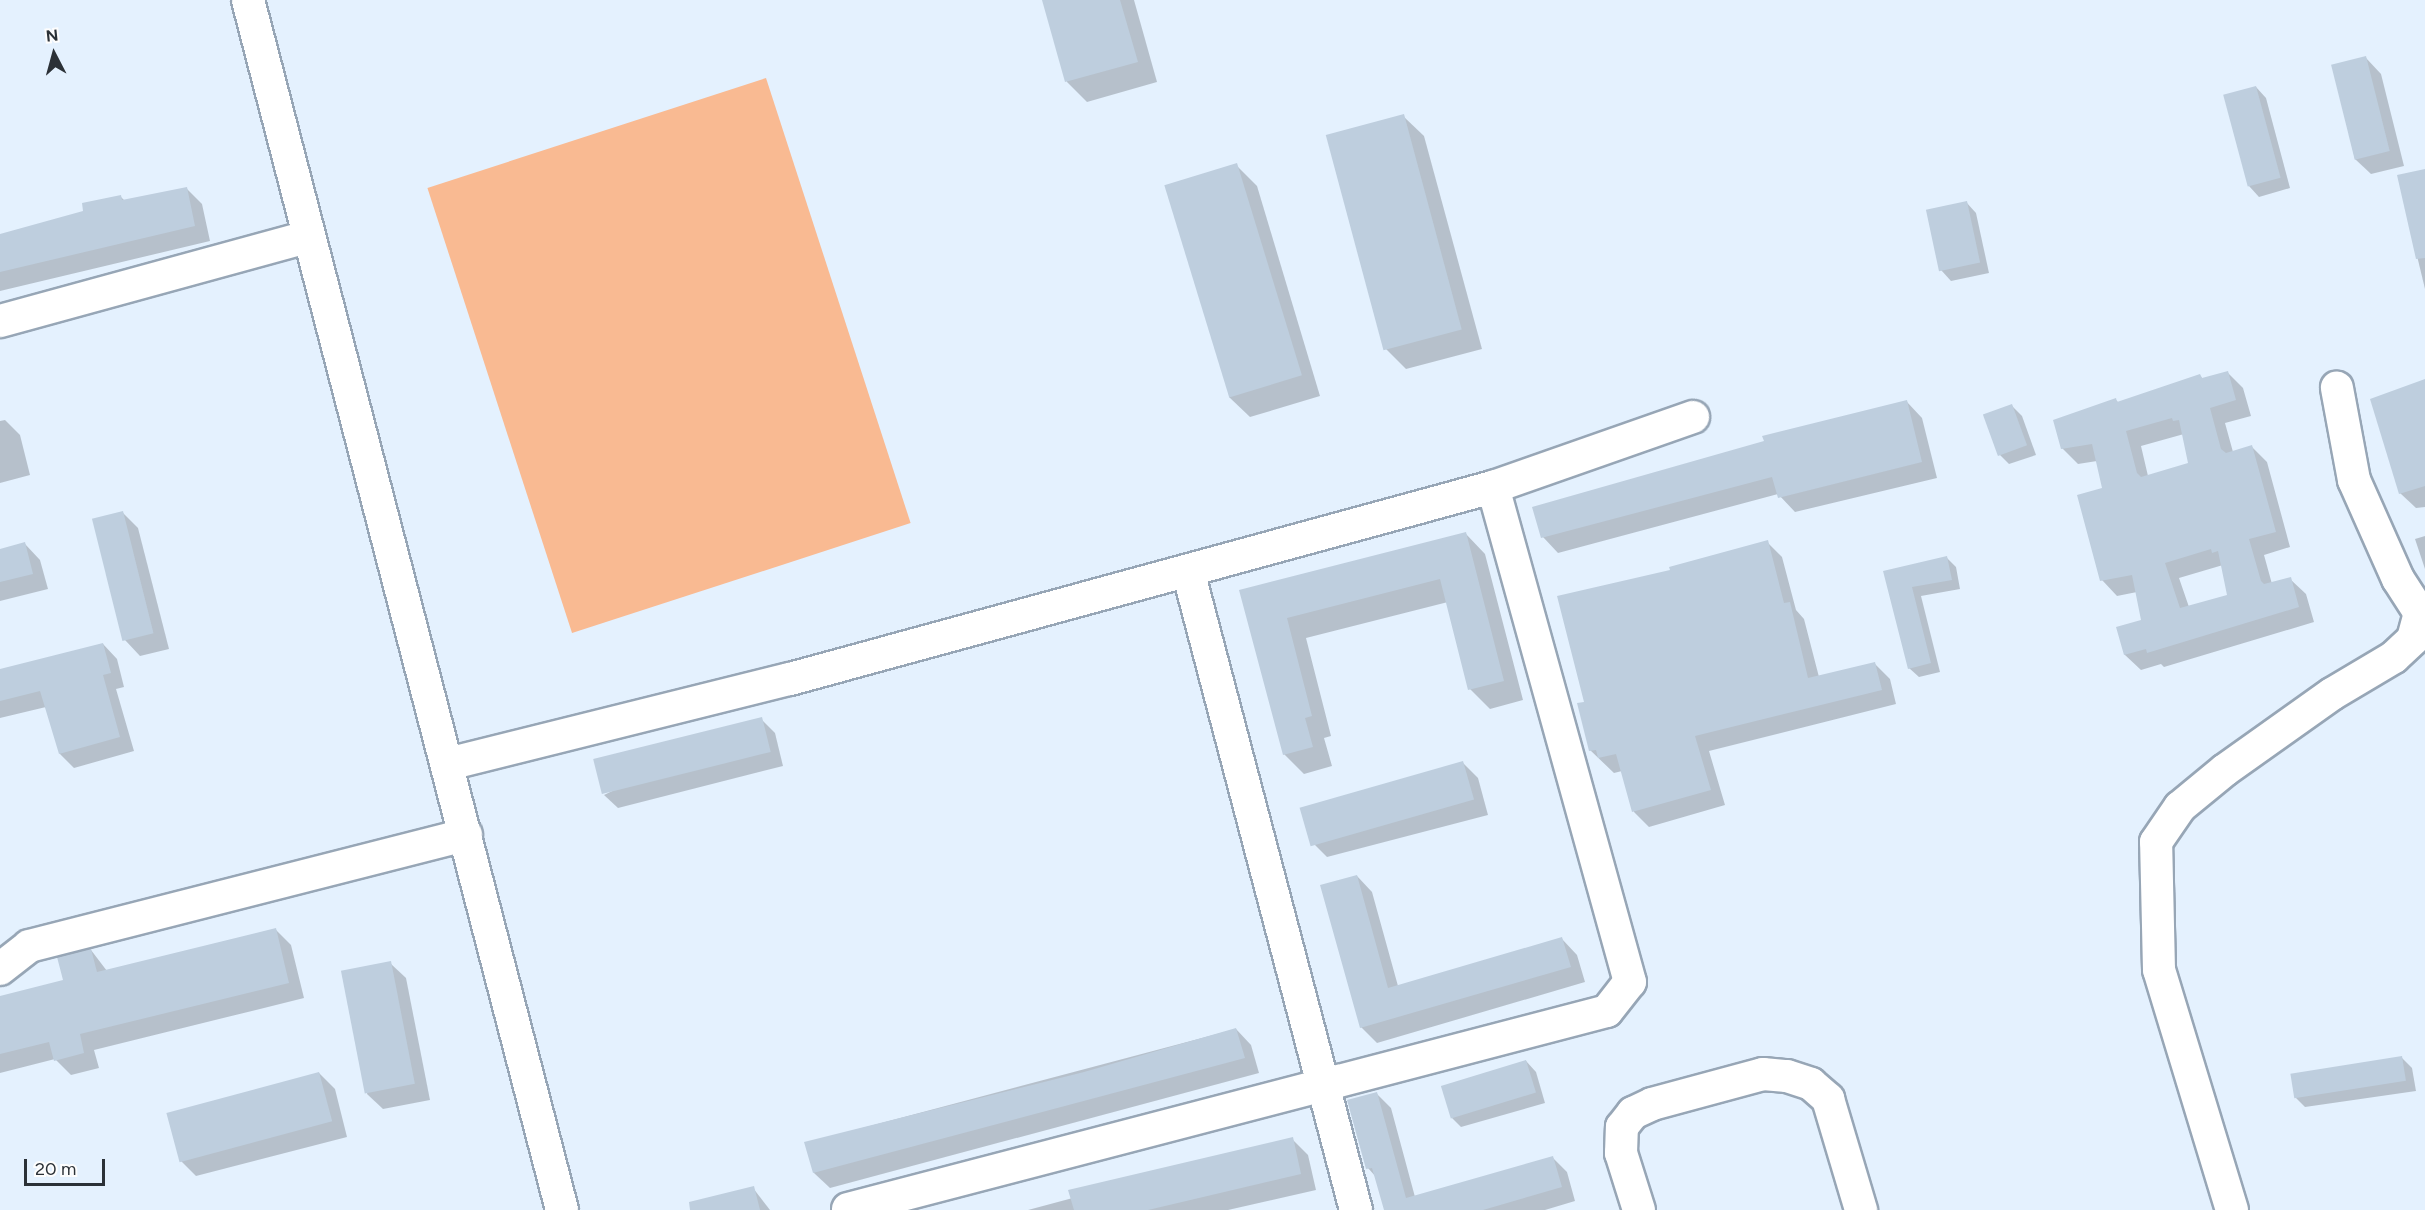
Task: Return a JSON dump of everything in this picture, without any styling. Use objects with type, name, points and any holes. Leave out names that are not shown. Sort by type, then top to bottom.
[{"type":"street","points":[[248,0],[307,237],[448,764],[562,1210]]},
{"type":"street","points":[[0,321],[307,237]]},
{"type":"street","points":[[2232,1210],[2159,970],[2156,842],[2180,807],[2225,770],[2332,694],[2394,657],[2413,639],[2420,612],[2398,579],[2354,480],[2337,388]]},
{"type":"street","points":[[448,764],[790,678],[1493,488],[1693,417]]},
{"type":"street","points":[[848,1209],[1607,1011],[1630,982],[1493,488]]},
{"type":"street","points":[[1188,571],[1356,1210]]},
{"type":"street","points":[[0,969],[29,946],[466,835]]},
{"type":"street","points":[[1639,1210],[1621,1153],[1622,1127],[1633,1113],[1652,1104],[1763,1074],[1787,1076],[1811,1084],[1828,1099],[1861,1210]]},
{"type":"shaded area","points":[[766,78],[911,523],[572,633],[427,188]]},
{"type":"building","points":[[1042,0],[1120,0],[1138,62],[1065,82]]},
{"type":"building","points":[[2366,56],[2390,151],[2355,160],[2331,65]]},
{"type":"building","points":[[2256,86],[2281,178],[2248,187],[2223,95]]},
{"type":"building","points":[[1404,114],[1462,329],[1383,350],[1326,135]]},
{"type":"building","points":[[1237,163],[1302,375],[1229,398],[1164,185]]},
{"type":"building","points":[[2425,169],[2425,258],[2416,259],[2397,175]]},
{"type":"building","points":[[187,187],[195,226],[0,272],[0,234],[83,211],[82,203],[121,195],[122,200]]},
{"type":"building","points":[[1967,201],[1980,263],[1939,271],[1926,210]]},
{"type":"building","points":[[2228,371],[2236,400],[2210,408],[2221,449],[2226,453],[2252,445],[2276,532],[2249,539],[2261,581],[2264,584],[2291,577],[2299,607],[2147,653],[2146,649],[2124,655],[2116,627],[2141,620],[2132,575],[2100,581],[2077,495],[2102,488],[2092,444],[2061,449],[2053,420],[2116,398],[2117,402],[2200,374],[2202,378]],"holes":[[[2172,418],[2173,421],[2179,420],[2188,463],[2141,477],[2137,473],[2126,431]],[[2211,549],[2212,553],[2218,551],[2227,595],[2180,608],[2165,563]]]},
{"type":"building","points":[[2425,379],[2425,486],[2399,494],[2370,399]]},
{"type":"building","points":[[1907,400],[1922,462],[1778,498],[1772,477],[1541,538],[1532,507],[1764,441],[1762,436]]},
{"type":"building","points":[[2012,404],[2027,445],[1998,456],[1983,415]]},
{"type":"building","points":[[123,511],[153,633],[122,641],[92,519]]},
{"type":"building","points":[[1466,532],[1504,681],[1468,690],[1440,579],[1287,618],[1312,716],[1305,718],[1313,747],[1283,755],[1239,590]]},
{"type":"building","points":[[1768,540],[1784,603],[1790,602],[1808,678],[1875,662],[1882,690],[1695,736],[1711,790],[1632,812],[1616,754],[1598,758],[1596,750],[1589,751],[1577,703],[1584,702],[1557,596],[1670,570],[1669,567]]},
{"type":"building","points":[[25,542],[33,574],[0,582],[0,549]]},
{"type":"building","points":[[1947,556],[1952,580],[1912,587],[1931,663],[1908,669],[1883,571]]},
{"type":"building","points":[[103,643],[111,673],[103,675],[120,737],[59,754],[40,691],[0,701],[0,669]]},
{"type":"building","points":[[762,717],[771,752],[602,794],[593,759]]},
{"type":"building","points":[[1463,761],[1474,799],[1311,846],[1300,808]]},
{"type":"building","points":[[1357,875],[1388,988],[1562,937],[1571,967],[1360,1028],[1320,885]]},
{"type":"building","points":[[276,928],[289,983],[80,1034],[84,1053],[54,1061],[49,1042],[0,1054],[0,996],[63,980],[57,957],[91,949],[97,972]]},
{"type":"building","points":[[391,961],[415,1084],[365,1093],[341,971]]},
{"type":"building","points":[[1236,1028],[1245,1058],[813,1173],[804,1142],[1084,1072]]},
{"type":"building","points":[[2402,1056],[2406,1081],[2294,1098],[2290,1074]]},
{"type":"building","points":[[1526,1060],[1536,1093],[1451,1119],[1441,1086]]},
{"type":"building","points":[[319,1072],[332,1121],[180,1162],[166,1113]]},
{"type":"building","points":[[1377,1092],[1406,1198],[1553,1156],[1562,1187],[1483,1210],[1384,1210],[1372,1168],[1366,1169],[1347,1100]]},
{"type":"building","points":[[1293,1137],[1301,1174],[1148,1210],[1074,1210],[1068,1190]]},
{"type":"building","points":[[754,1186],[760,1210],[690,1210],[689,1202]]}]
